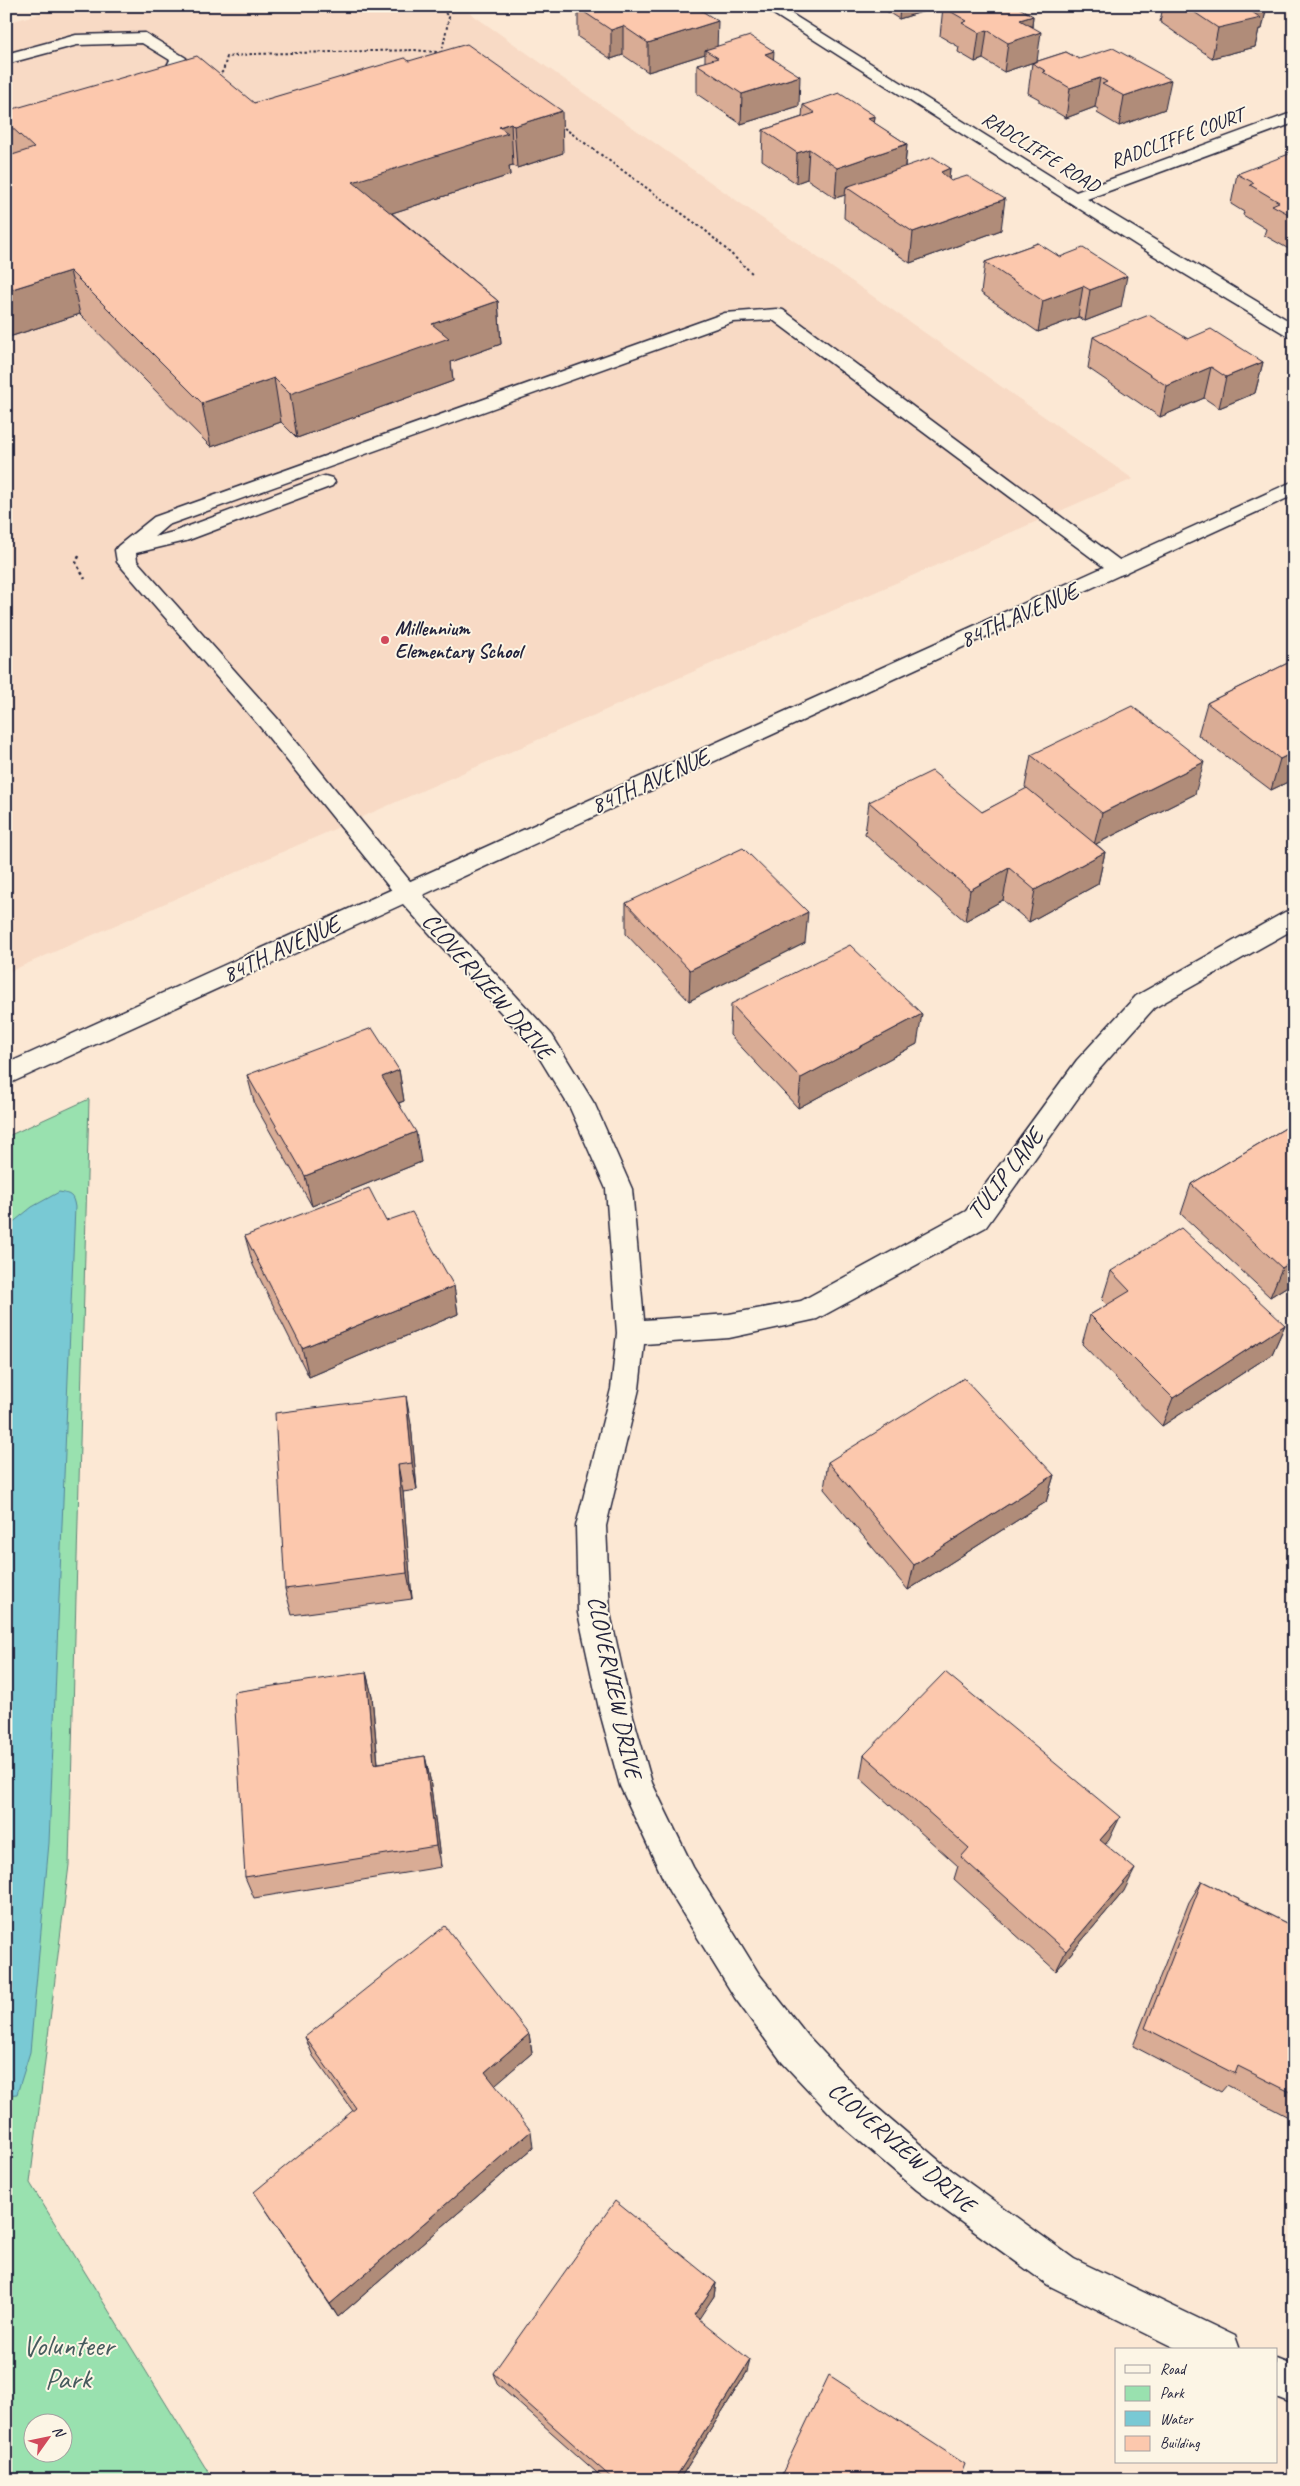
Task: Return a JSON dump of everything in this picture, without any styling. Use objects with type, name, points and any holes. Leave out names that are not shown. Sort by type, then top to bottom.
[{"type":"street","name":"RADCLIFFE ROAD","points":[[768,6],[1074,198],[1294,332]]},
{"type":"street","points":[[6,59],[76,40],[145,38],[178,58],[170,78],[137,91]]},
{"type":"street","name":"RADCLIFFE COURT","points":[[1074,198],[1294,117]]},
{"type":"street","name":"CLOVERVIEW DRIVE","points":[[1119,569],[777,314],[179,537],[125,550],[126,562],[269,723],[406,892],[543,1042],[582,1105],[619,1189],[631,1333],[625,1389],[591,1526],[594,1613],[615,1710],[636,1786],[681,1879],[747,1986],[795,2049],[860,2117],[930,2177],[1061,2272],[1216,2348]]},
{"type":"street","name":"84TH AVENUE","points":[[6,1075],[1119,569],[1294,487]]},
{"type":"street","name":"TULIP LANE","points":[[631,1333],[729,1326],[807,1311],[976,1219],[1086,1067],[1144,1002],[1294,918]]},
{"type":"street","points":[[1278,2378],[1294,2386]]},
{"type":"path","points":[[438,6],[449,17],[442,51]]},
{"type":"path","points":[[217,78],[223,71],[227,57],[252,54],[354,50],[442,51],[449,54]]},
{"type":"path","points":[[558,123],[706,231],[754,275]]},
{"type":"shaded area","name":"Millennium Elementary School","points":[[68,6],[460,6],[1133,479],[6,973],[6,23]]},
{"type":"green space","name":"Volunteer Park","points":[[89,1099],[69,1865],[30,2183],[205,2467],[217,2480],[6,2480],[6,1137]]},
{"type":"water","points":[[59,1192],[71,1196],[75,1207],[49,1843],[30,2052],[17,2094],[6,2095],[6,1228],[32,1207]]},
{"type":"building","points":[[584,6],[694,6],[718,21],[648,43],[623,26],[611,30],[578,8]]},
{"type":"building","points":[[1016,6],[1033,16],[1020,20],[1041,32],[1008,43],[987,30],[979,33],[962,23],[967,21],[943,7]]},
{"type":"building","points":[[1185,6],[1243,6],[1261,18],[1218,28]]},
{"type":"building","points":[[750,36],[774,51],[765,54],[800,76],[742,94],[697,64],[718,58],[705,50]]},
{"type":"building","points":[[467,44],[562,111],[514,126],[511,123],[499,127],[508,133],[353,182],[498,301],[432,324],[449,338],[290,394],[274,378],[202,403],[70,271],[6,291],[6,157],[34,148],[6,122],[6,111],[197,56],[254,103],[405,58],[409,61]]},
{"type":"building","points":[[1113,48],[1171,80],[1124,96],[1102,84],[1107,82],[1100,78],[1070,88],[1032,63],[1066,52],[1079,59]]},
{"type":"building","points":[[839,93],[875,116],[867,118],[907,144],[837,168],[809,149],[797,153],[763,130],[815,113],[803,105]]},
{"type":"building","points":[[1289,154],[1294,157],[1294,217],[1272,205],[1279,202],[1250,185],[1254,183],[1237,174]]},
{"type":"building","points":[[933,157],[950,168],[941,172],[951,181],[967,176],[1005,199],[913,232],[846,187]]},
{"type":"building","points":[[1038,243],[1060,257],[1083,248],[1127,276],[1090,290],[1083,286],[1043,301],[985,262]]},
{"type":"building","points":[[1149,315],[1188,339],[1211,329],[1263,362],[1226,377],[1211,367],[1167,386],[1093,337]]},
{"type":"building","points":[[1294,660],[1294,752],[1280,759],[1207,703]]},
{"type":"building","points":[[1132,706],[1204,762],[1102,813],[1031,755]]},
{"type":"building","points":[[932,771],[982,812],[1027,788],[1105,852],[1035,890],[1009,868],[970,890],[869,802]]},
{"type":"building","points":[[743,848],[808,912],[690,970],[626,903]]},
{"type":"building","points":[[850,945],[922,1014],[801,1078],[731,1004]]},
{"type":"building","points":[[372,1028],[399,1070],[382,1077],[416,1132],[305,1176],[247,1075]]},
{"type":"building","points":[[1294,1123],[1294,1260],[1282,1268],[1191,1184]]},
{"type":"building","points":[[369,1188],[386,1221],[412,1212],[454,1286],[302,1348],[245,1236]]},
{"type":"building","points":[[1181,1228],[1285,1325],[1173,1398],[1090,1315],[1130,1291],[1111,1271]]},
{"type":"building","points":[[964,1378],[1054,1475],[914,1565],[828,1462]]},
{"type":"building","points":[[406,1396],[412,1463],[398,1465],[407,1573],[285,1589],[275,1413]]},
{"type":"building","points":[[366,1672],[374,1764],[425,1756],[436,1846],[245,1877],[234,1692]]},
{"type":"building","points":[[945,1672],[1120,1817],[1100,1840],[1135,1869],[1066,1951],[961,1857],[969,1848],[864,1755]]},
{"type":"building","points":[[1202,1881],[1294,1927],[1294,2094],[1238,2066],[1235,2074],[1145,2028]]},
{"type":"building","points":[[445,1926],[529,2034],[485,2072],[531,2131],[330,2304],[254,2192],[356,2108],[305,2037]]},
{"type":"building","points":[[615,2201],[716,2283],[694,2315],[750,2360],[674,2480],[614,2480],[493,2373]]},
{"type":"building","points":[[829,2375],[965,2464],[959,2480],[779,2480]]},
{"type":"place","name":"Millennium Elementary School","points":[[385,640]]}]
